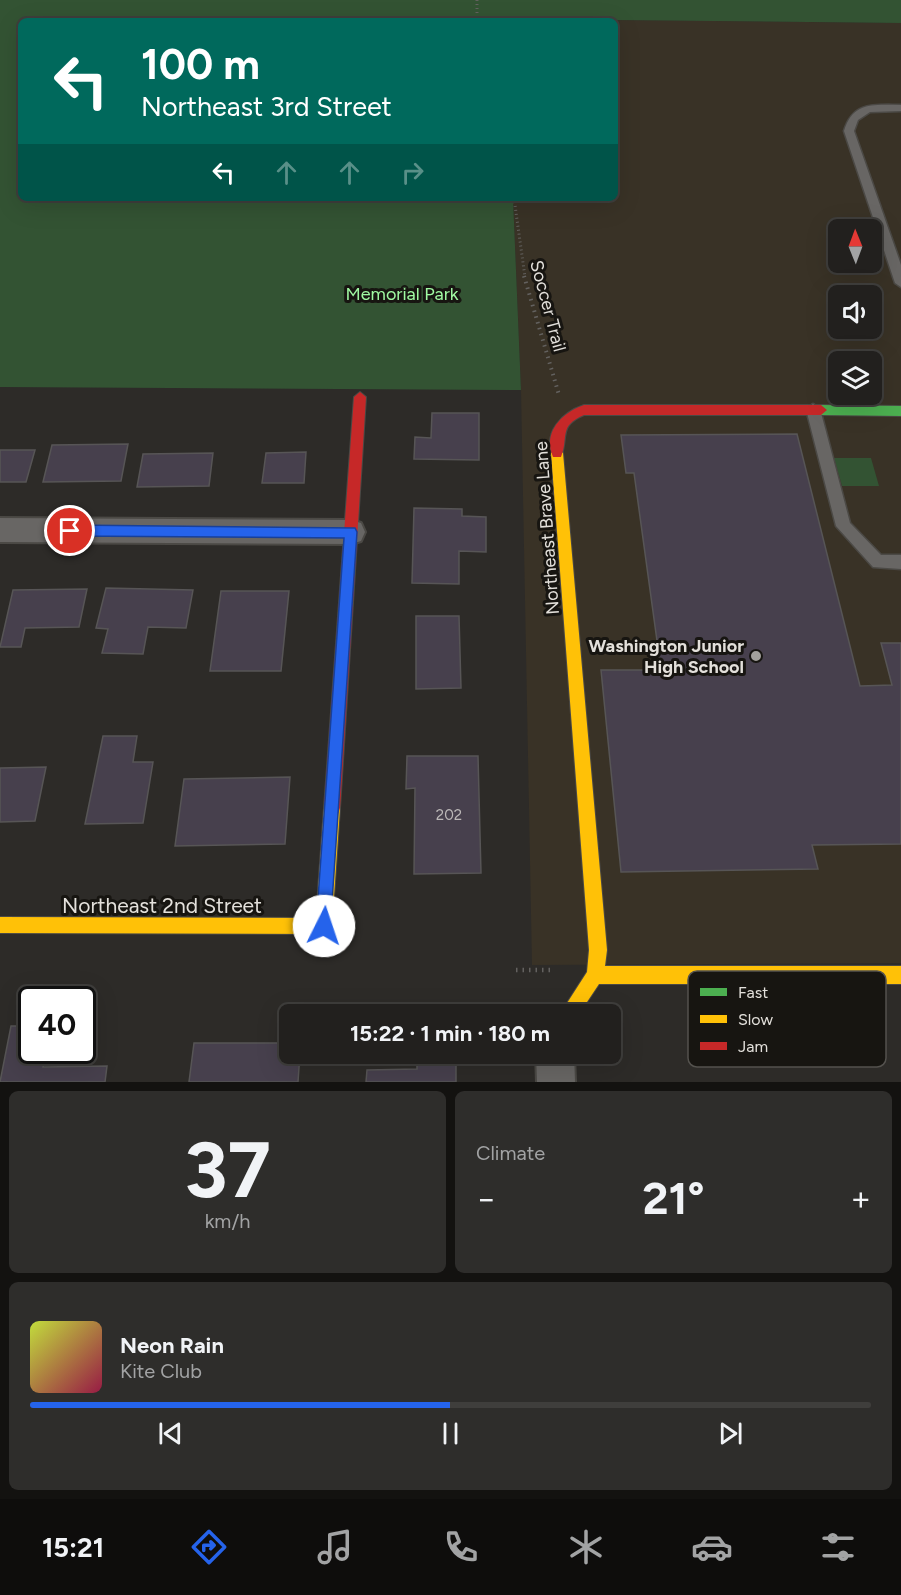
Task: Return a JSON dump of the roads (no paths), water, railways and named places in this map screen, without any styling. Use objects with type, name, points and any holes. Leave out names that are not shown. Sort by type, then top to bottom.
[{"type":"street","points":[[0,530],[351,532],[360,397]]},
{"type":"street","name":"Northeast Brave Lane","points":[[595,975],[598,950],[556,441],[558,426],[584,409],[602,408],[901,411]]},
{"type":"street","name":"Northeast 2nd Street","points":[[0,925],[324,926],[351,532]]},
{"type":"street","points":[[576,1004],[595,975],[688,975]]},
{"type":"street","points":[[555,1064],[556,1082]]},
{"type":"lane","points":[[901,108],[868,109],[853,118],[849,131],[901,283]]},
{"type":"lane","points":[[813,409],[843,526],[878,562],[901,562]]},
{"type":"place","name":"Washington Junior High School","points":[[756,656]]},
{"type":"park label","name":"Memorial Park","points":[[402,294]]}]
